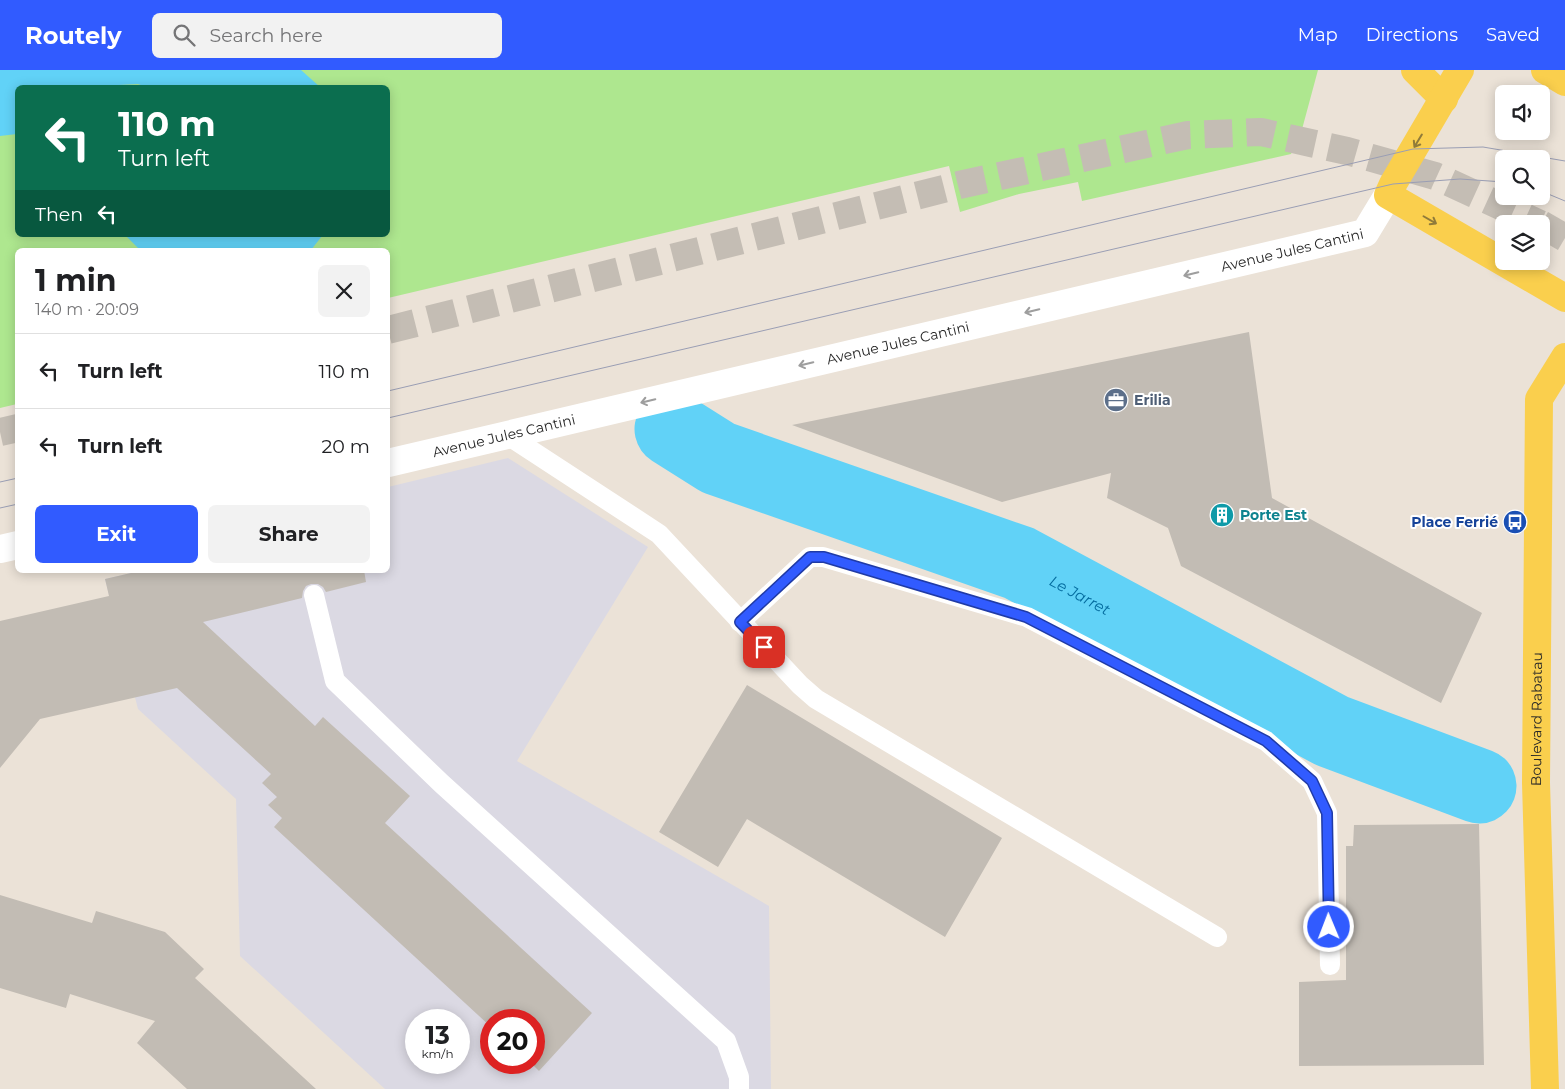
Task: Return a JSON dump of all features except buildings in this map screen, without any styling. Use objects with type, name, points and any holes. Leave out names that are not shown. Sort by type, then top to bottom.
[{"type":"main road","points":[[1415,70],[1444,99]]},
{"type":"main road","points":[[1460,70],[1388,195],[1565,298]]},
{"type":"main road","points":[[1545,70],[1565,82]]},
{"type":"main road","name":"Avenue Jules Cantini","points":[[390,462],[1364,233],[1388,195]]},
{"type":"main road","name":"Boulevard Rabatau","points":[[1545,1089],[1536,783],[1539,399],[1565,358]]},
{"type":"main road","points":[[0,549],[15,546]]},
{"type":"lane","points":[[506,434],[659,534],[800,686],[816,699],[1218,937]]},
{"type":"lane","points":[[740,622],[810,557],[824,557],[1026,617],[1266,741],[1312,781],[1327,813],[1330,965]]},
{"type":"lane","points":[[314,595],[335,681],[442,784],[726,1041],[739,1077],[739,1089]]},
{"type":"shaded area","points":[[508,458],[648,547],[517,761],[769,906],[771,1089],[385,1089],[240,956],[236,799],[138,709],[105,579],[131,573],[390,573],[390,487]]},
{"type":"green space","points":[[0,70],[1318,70],[1301,133],[1291,154],[1082,201],[1078,182],[1019,194],[960,212],[949,166],[390,298],[390,248],[15,248],[15,404],[0,408]]},
{"type":"water","points":[[0,70],[301,70],[318,85],[15,85],[15,134],[0,136]]},
{"type":"water","points":[[127,237],[321,237],[313,248],[138,248]]},
{"type":"waterway","name":"Le Jarret","points":[[672,429],[718,458],[1019,563],[1332,731],[1479,786]]},
{"type":"tunnel","points":[[390,329],[959,185],[1188,135],[1261,132],[1347,151],[1435,176],[1520,215]]},
{"type":"tunnel","points":[[1550,229],[1565,238]]},
{"type":"tunnel","points":[[0,432],[15,429]]},
{"type":"tram line","points":[[390,391],[1413,149],[1483,147],[1565,161]]},
{"type":"tram line","points":[[390,418],[1393,184],[1460,179],[1495,181]]},
{"type":"tram line","points":[[1550,195],[1565,201]]},
{"type":"tram line","points":[[0,482],[15,479]]},
{"type":"tram line","points":[[0,508],[15,505]]},
{"type":"place","name":"Erilia","points":[[1116,400]]},
{"type":"place","name":"Porte Est","points":[[1222,515]]},
{"type":"place","name":"Place Ferrié","points":[[1515,522]]},
{"type":"route","points":[[764,647],[740,622],[810,557],[824,557],[1026,617],[1266,741],[1312,781],[1327,813],[1329,927]]}]
